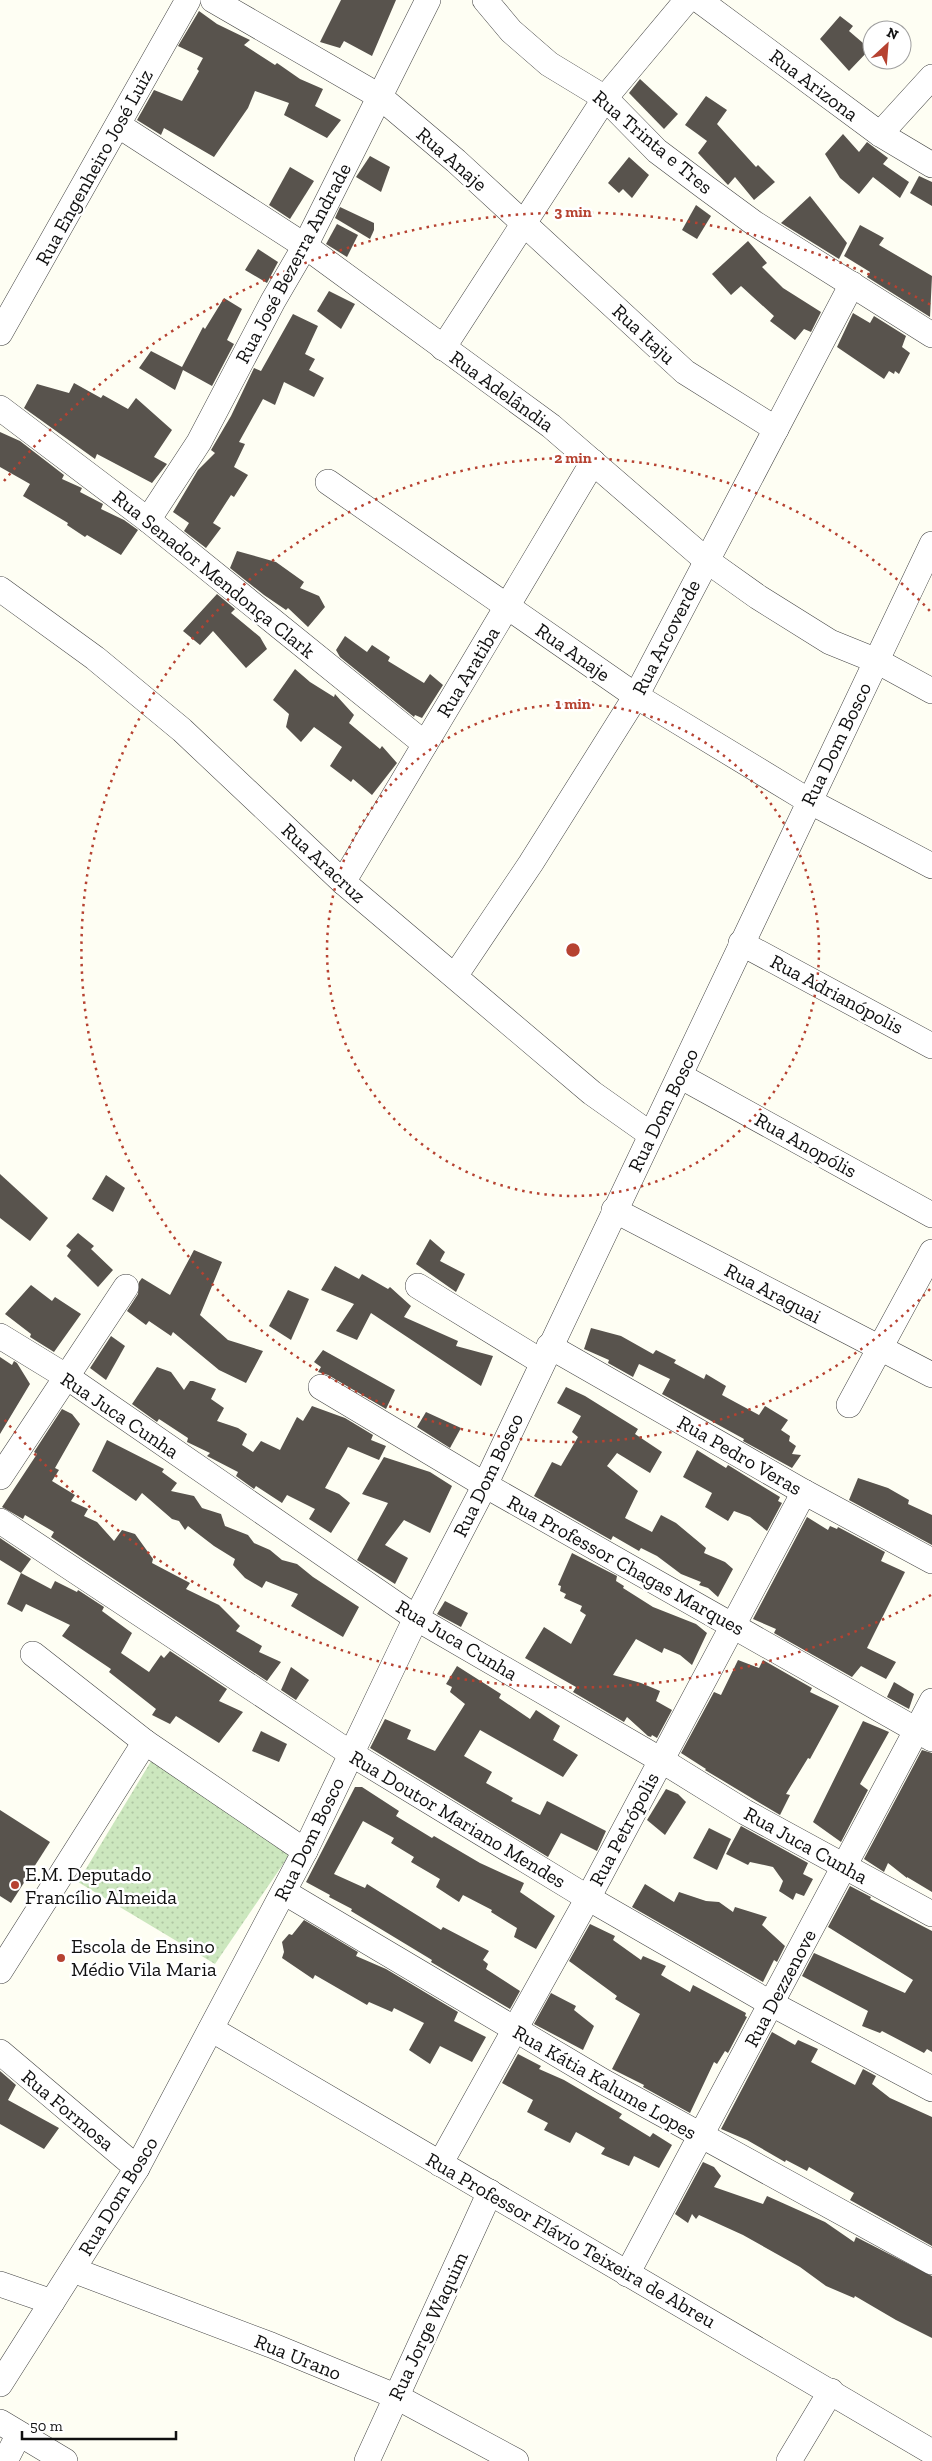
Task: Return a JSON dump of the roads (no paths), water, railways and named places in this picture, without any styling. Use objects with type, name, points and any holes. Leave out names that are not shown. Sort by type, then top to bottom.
[{"type":"street","name":"Rua Engenheiro José Luiz","points":[[0,333],[188,0]]},
{"type":"street","name":"Rua Anaje","points":[[213,0],[379,96],[456,161],[524,223]]},
{"type":"street","name":"Rua José Bezerra Andrade","points":[[148,520],[199,442],[273,301],[305,246],[428,0]]},
{"type":"street","name":"Rua Trinta e Tres","points":[[485,0],[511,31],[549,64],[605,98],[657,151],[754,223],[852,284]]},
{"type":"street","points":[[444,348],[605,98],[687,0]]},
{"type":"street","name":"Rua Arizona","points":[[699,0],[880,134],[932,165]]},
{"type":"street","points":[[880,134],[932,77]]},
{"type":"street","name":"Rua Adelândia","points":[[118,125],[305,246],[551,426],[706,560],[758,597],[830,642],[876,661],[932,691]]},
{"type":"street","name":"Rua Itaju","points":[[524,223],[685,372],[776,429]]},
{"type":"street","points":[[852,284],[932,335]]},
{"type":"street","name":"Rua Arcoverde","points":[[455,976],[531,863],[636,696],[852,284]]},
{"type":"street","name":"Rua Senador Mendonça Clark","points":[[0,408],[148,520],[424,744]]},
{"type":"street","name":"Rua Aratiba","points":[[342,882],[593,462]]},
{"type":"street","name":"Rua Anaje","points":[[328,482],[508,605],[636,696],[809,801],[932,866]]},
{"type":"street","name":"Rua Dom Bosco","points":[[0,2384],[137,2168],[305,1851],[350,1753],[416,1618],[485,1485],[650,1134],[680,1076],[741,943],[932,544]]},
{"type":"street","name":"Rua Aracruz","points":[[0,589],[95,658],[182,730],[342,882],[592,1093],[650,1134]]},
{"type":"street","name":"Rua Adrianópolis","points":[[741,943],[932,1046]]},
{"type":"street","name":"Rua Anopólis","points":[[680,1076],[932,1215]]},
{"type":"street","name":"Rua Araguai","points":[[614,1210],[932,1375]]},
{"type":"street","points":[[849,1405],[932,1252]]},
{"type":"street","name":"Rua Pedro Veras","points":[[418,1286],[932,1561]]},
{"type":"street","points":[[0,1477],[126,1287]]},
{"type":"street","name":"Rua Juca Cunha","points":[[0,1336],[67,1377],[416,1618],[660,1760],[745,1812],[932,1914]]},
{"type":"street","name":"Rua Professor Chagas Marques","points":[[321,1387],[485,1485],[924,1735]]},
{"type":"street","name":"Rua Petrópolis","points":[[440,2164],[588,1898],[804,1492]]},
{"type":"street","name":"Rua Doutor Mariano Mendes","points":[[0,1521],[350,1753],[588,1898],[770,2003],[932,2089]]},
{"type":"street","points":[[33,1654],[145,1742],[305,1851]]},
{"type":"street","name":"Rua Dezzenove","points":[[627,2274],[702,2137],[770,2003],[845,1867],[924,1735],[932,1701]]},
{"type":"street","points":[[0,1971],[145,1742]]},
{"type":"street","name":"Rua Kátia Kalume Lopes","points":[[284,1892],[515,2031],[702,2137],[932,2262]]},
{"type":"street","name":"Rua Professor Flávio Teixeira de Abreu","points":[[211,2029],[627,2274],[831,2391],[932,2452]]},
{"type":"street","name":"Rua Formosa","points":[[0,2052],[137,2168]]},
{"type":"street","name":"Rua Jorge Waquim","points":[[367,2461],[395,2396],[490,2192]]},
{"type":"street","name":"Rua Urano","points":[[73,2270],[271,2345],[395,2396],[516,2461]]},
{"type":"street","points":[[0,2284],[52,2302]]},
{"type":"street","points":[[789,2461],[831,2391]]},
{"type":"street","points":[[6,2461],[9,2428],[65,2461]]},
{"type":"place","name":"E.M. Deputado Francílio Almeida","points":[[15,1885]]},
{"type":"place","name":"Escola de Ensino Médio Vila Maria","points":[[61,1958]]}]
